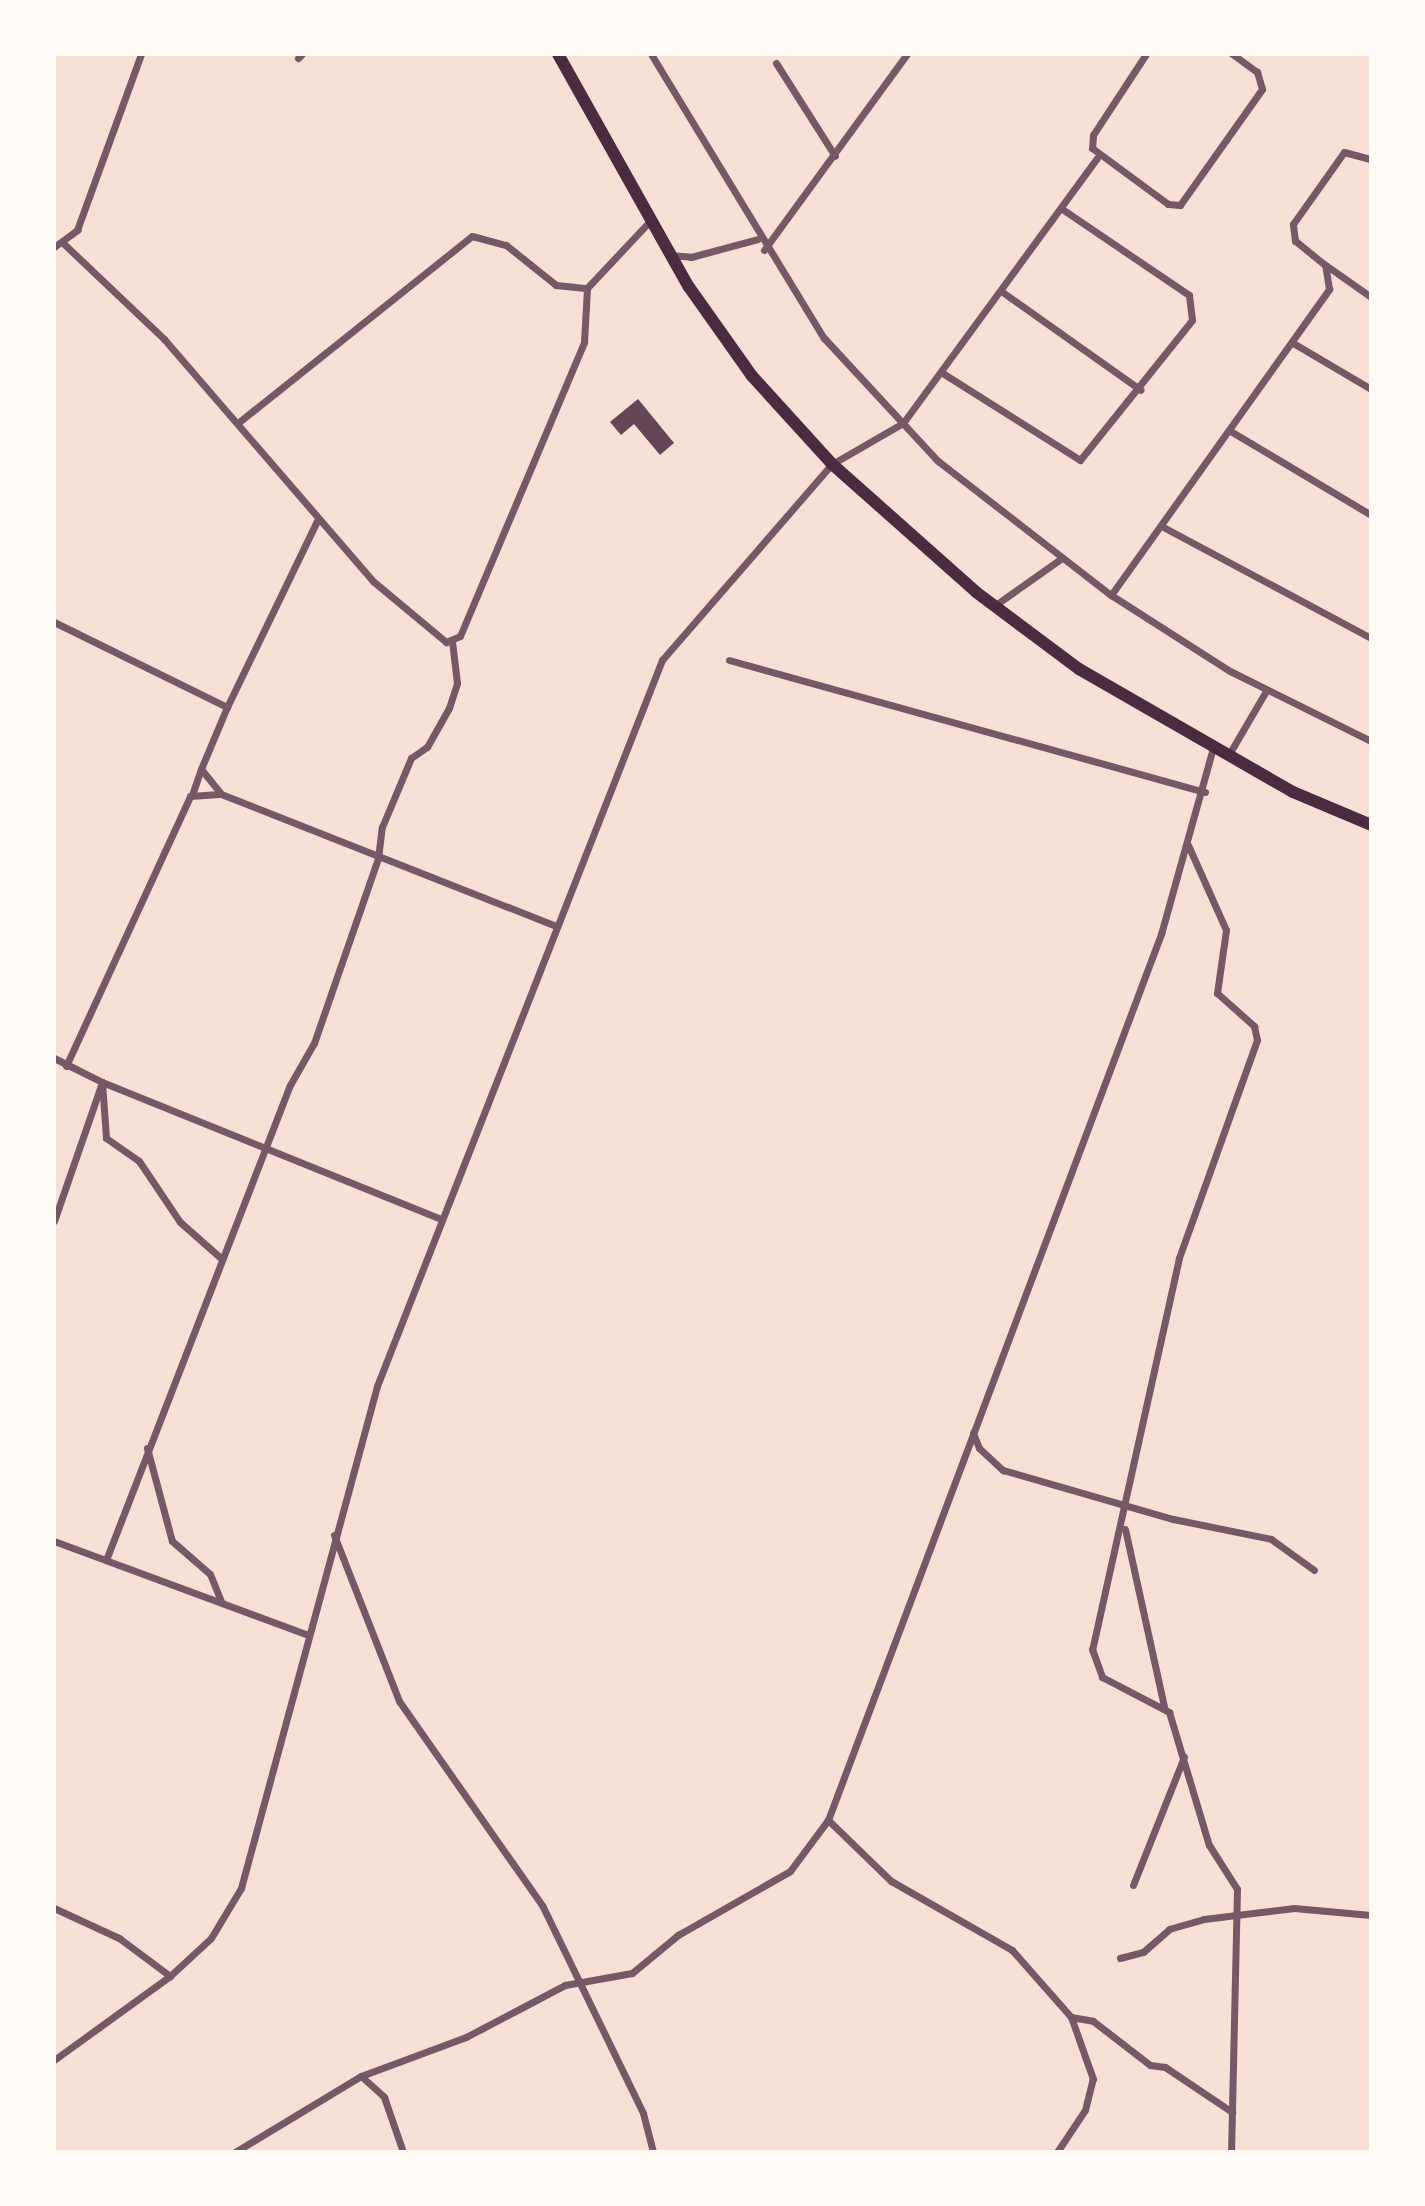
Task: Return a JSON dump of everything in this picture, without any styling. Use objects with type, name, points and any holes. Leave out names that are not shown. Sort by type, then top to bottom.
[{"type":"highway","points":[[558,54],[648,223],[668,254],[752,376],[832,464],[994,606],[1079,669],[1228,756],[1367,821]]},
{"type":"street","points":[[54,247],[64,244],[77,230],[141,54]]},
{"type":"street","points":[[651,54],[764,250],[824,338],[938,461],[1059,560],[1111,595],[1266,691],[1371,741]]},
{"type":"street","points":[[764,250],[907,54]]},
{"type":"street","points":[[54,2060],[170,1976],[211,1938],[241,1888],[306,1634],[377,1386],[554,925],[672,643],[832,464],[903,423],[944,374],[1097,158],[1093,135],[1146,54]]},
{"type":"street","points":[[1097,158],[1180,205],[1262,89],[1257,72],[1232,54]]},
{"type":"street","points":[[776,63],[835,156]]},
{"type":"street","points":[[1371,159],[1344,152],[1293,224],[1295,241],[1371,297]]},
{"type":"street","points":[[944,374],[1073,460],[1087,457],[1141,390],[1195,307],[1189,295],[1062,209]]},
{"type":"street","points":[[106,1560],[266,1148],[314,1043],[378,858],[382,827],[408,763],[427,747],[453,697],[452,641],[584,342],[587,288],[648,223]]},
{"type":"street","points":[[239,422],[472,236],[506,245],[556,285],[587,288]]},
{"type":"street","points":[[668,254],[691,257],[758,239]]},
{"type":"street","points":[[64,244],[239,422],[317,521],[423,625],[452,641]]},
{"type":"street","points":[[1111,595],[1165,528],[1329,289],[1325,265]]},
{"type":"street","points":[[1001,291],[1141,390]]},
{"type":"street","points":[[1293,343],[1371,389]]},
{"type":"street","points":[[1232,432],[1371,515]]},
{"type":"street","points":[[66,1066],[193,792],[227,707],[317,521]]},
{"type":"street","points":[[1165,528],[1371,638]]},
{"type":"street","points":[[994,606],[1059,560]]},
{"type":"street","points":[[55,624],[227,707]]},
{"type":"street","points":[[729,660],[1205,792]]},
{"type":"street","points":[[1228,756],[1266,691]]},
{"type":"street","points":[[235,2152],[361,2076],[466,2037],[548,1992],[632,1973],[678,1935],[774,1883],[828,1820],[1188,845],[1205,792],[1213,748]]},
{"type":"street","points":[[201,769],[221,794]]},
{"type":"street","points":[[193,792],[221,794],[554,925]]},
{"type":"street","points":[[1164,1706],[1102,1677],[1092,1649],[1129,1504],[1179,1258],[1257,1040],[1254,1026],[1217,993],[1226,930],[1188,845]]},
{"type":"street","points":[[54,1058],[102,1082],[439,1218]]},
{"type":"street","points":[[54,1221],[102,1082]]},
{"type":"street","points":[[102,1082],[106,1138],[139,1161],[180,1222],[222,1259]]},
{"type":"street","points":[[973,1433],[986,1457],[1003,1470],[1271,1539],[1314,1570]]},
{"type":"street","points":[[147,1448],[172,1541],[210,1574],[222,1603]]},
{"type":"street","points":[[1124,1525],[1164,1706],[1185,1755],[1209,1845],[1235,1882],[1240,1916],[1231,2152]]},
{"type":"street","points":[[334,1535],[399,1701],[498,1836],[582,1983],[643,2113],[653,2152]]},
{"type":"street","points":[[54,1541],[306,1634]]},
{"type":"street","points":[[1133,1885],[1185,1755]]},
{"type":"street","points":[[828,1820],[891,1881],[1012,1950],[1071,2017],[1093,2079],[1085,2110],[1057,2152]]},
{"type":"street","points":[[54,1908],[119,1938],[170,1976]]},
{"type":"street","points":[[1120,1958],[1143,1952],[1169,1929],[1240,1916],[1294,1908],[1371,1915]]},
{"type":"street","points":[[1071,2017],[1093,2021],[1150,2065],[1165,2067],[1232,2112]]},
{"type":"street","points":[[361,2076],[384,2097],[403,2152]]},
{"type":"building","points":[[638,399],[674,443],[660,455],[634,424],[621,435],[610,422]]}]
